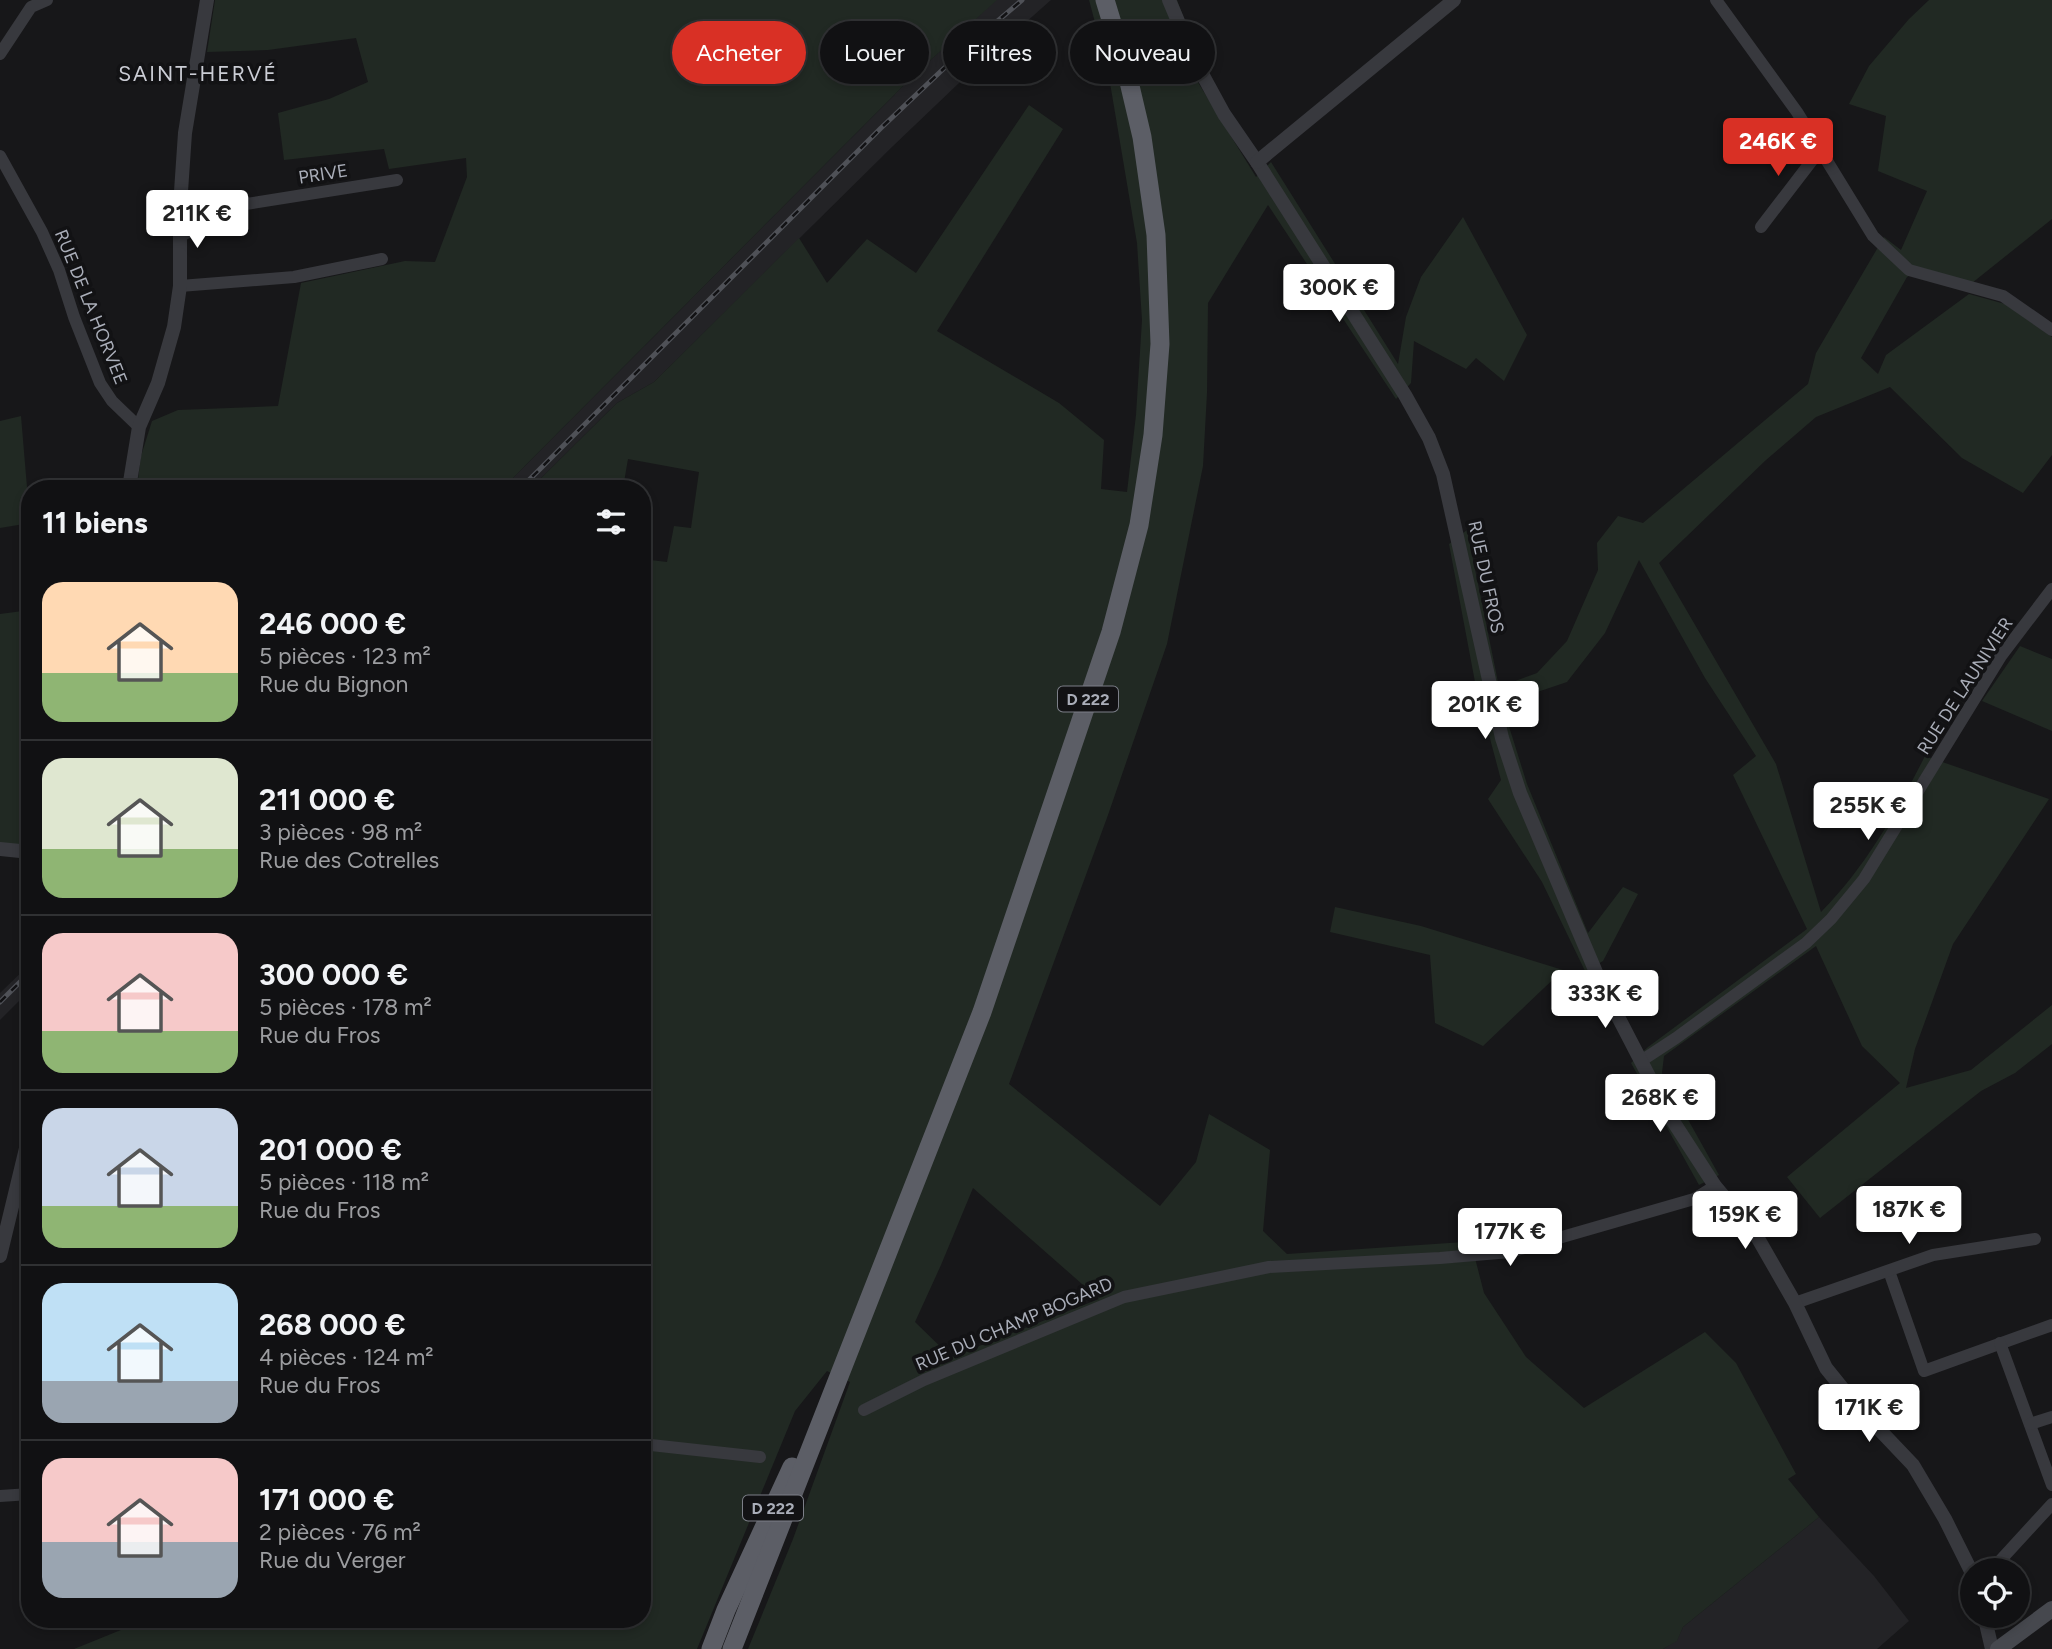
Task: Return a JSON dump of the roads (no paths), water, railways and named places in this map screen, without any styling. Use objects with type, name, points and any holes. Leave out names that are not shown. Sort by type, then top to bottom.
[{"type":"highway","name":"D 222","points":[[732,1649],[982,1012],[1111,632],[1139,525],[1153,435],[1160,344],[1156,235],[1142,137],[1126,69],[1105,0]]},
{"type":"highway","name":"D 222","points":[[711,1649],[726,1610],[802,1444],[841,1369]]},
{"type":"main road","points":[[1998,1649],[2052,1609]]},
{"type":"street","points":[[0,54],[30,3],[47,0]]},
{"type":"street","points":[[130,480],[139,427],[158,383],[174,327],[180,286],[179,237],[184,133],[207,0]]},
{"type":"street","name":"RUE DU FROS","points":[[1169,0],[1194,59],[1224,114],[1405,395],[1429,438],[1443,474],[1502,738],[1520,793],[1601,984],[1669,1115],[1715,1186],[1756,1235],[1795,1303],[1826,1368],[1913,1465],[1945,1518],[1965,1558]]},
{"type":"street","points":[[1257,162],[1454,0]]},
{"type":"street","points":[[1716,0],[1797,112],[1873,236],[1909,270],[2003,296],[2052,330]]},
{"type":"street","points":[[1761,227],[1821,150]]},
{"type":"street","name":"RUE DE LA HORVEE","points":[[0,156],[42,232],[59,270],[100,383],[112,401],[139,427]]},
{"type":"street","name":"PRIVE","points":[[179,237],[240,205],[397,180]]},
{"type":"street","points":[[180,286],[294,277],[382,259]]},
{"type":"street","name":"RUE DE LAUNIVIER","points":[[1641,1061],[1806,943],[1831,919],[1864,879],[2001,656],[2052,589]]},
{"type":"street","points":[[0,849],[21,851]]},
{"type":"street","points":[[0,1256],[21,1169]]},
{"type":"street","name":"RUE DU CHAMP BOGARD","points":[[864,1410],[923,1380],[1124,1297],[1269,1267],[1510,1252],[1694,1199],[1715,1186]]},
{"type":"street","points":[[1795,1303],[1933,1255],[2035,1239]]},
{"type":"street","points":[[1889,1270],[1924,1371],[2052,1325]]},
{"type":"street","points":[[2000,1343],[2052,1485]]},
{"type":"street","points":[[2030,1424],[2052,1417]]},
{"type":"street","points":[[651,1445],[760,1457]]},
{"type":"street","points":[[0,1496],[21,1495]]},
{"type":"street","points":[[2002,1558],[2052,1504]]},
{"type":"street","points":[[1987,1628],[1992,1649]]},
{"type":"railway","points":[[529,480],[881,128],[958,55],[1022,0]]},
{"type":"railway","points":[[0,1002],[21,981]]},
{"type":"district","name":"SAINT-HERVÉ","points":[[198,74]]}]
